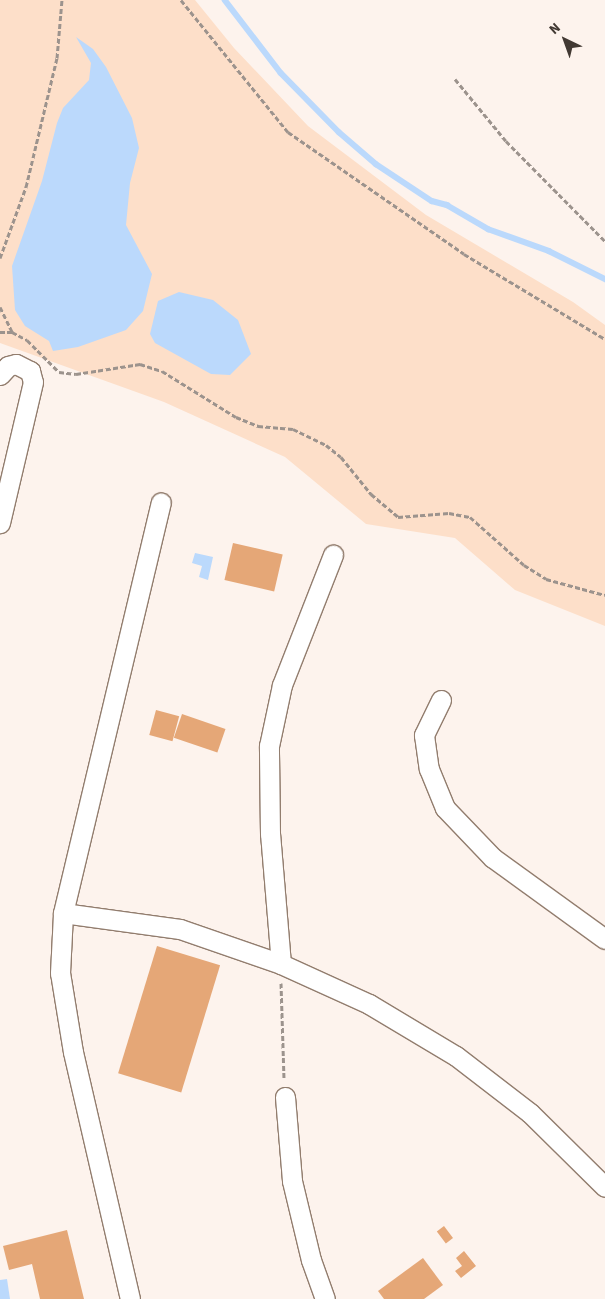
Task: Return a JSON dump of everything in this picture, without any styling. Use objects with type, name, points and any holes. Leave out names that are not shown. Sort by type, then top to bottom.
[{"type":"street","points":[[0,375],[8,366],[16,364],[30,371],[33,382],[0,523]]},
{"type":"street","points":[[130,1299],[73,1052],[60,973],[63,913],[161,503]]},
{"type":"street","points":[[281,964],[270,834],[269,746],[282,685],[333,555]]},
{"type":"street","points":[[440,700],[424,735],[429,769],[445,808],[493,858],[605,939]]},
{"type":"street","points":[[63,913],[180,929],[281,964],[369,1004],[456,1056],[530,1113],[605,1187]]},
{"type":"street","points":[[286,1097],[292,1181],[311,1260],[325,1299]]},
{"type":"path","points":[[0,258],[17,220],[57,58],[62,0]]},
{"type":"path","points":[[181,0],[288,132],[464,254],[605,339]]},
{"type":"path","points":[[455,80],[506,141],[605,241]]},
{"type":"path","points":[[0,307],[12,332]]},
{"type":"path","points":[[0,332],[12,332],[27,340],[59,372],[76,374],[140,364],[162,371],[236,417],[258,426],[293,429],[326,445],[340,457],[371,494],[398,516],[449,513],[470,517],[524,565],[546,579],[605,595]]},
{"type":"path","points":[[281,964],[286,1097]]},
{"type":"shaded area","points":[[0,0],[195,0],[234,48],[308,126],[426,215],[573,302],[605,325],[605,626],[515,590],[455,538],[366,524],[285,457],[164,402],[0,343]]},
{"type":"water","points":[[76,37],[93,49],[106,67],[132,118],[139,148],[130,183],[126,225],[152,274],[143,311],[126,330],[78,347],[53,351],[49,341],[25,326],[15,310],[12,266],[42,181],[57,123],[63,108],[89,80],[91,63]]},
{"type":"water","points":[[179,292],[213,300],[238,320],[251,354],[230,375],[211,374],[155,343],[150,334],[158,301]]},
{"type":"water","points":[[195,553],[213,557],[208,580],[199,577],[202,566],[192,563]]},
{"type":"water","points":[[7,1279],[10,1299],[0,1299],[0,1280]]},
{"type":"building","points":[[233,543],[283,554],[274,591],[224,580]]},
{"type":"building","points":[[156,710],[179,716],[172,741],[149,735]]},
{"type":"building","points":[[182,714],[225,729],[217,753],[174,738]]},
{"type":"building","points":[[157,946],[220,965],[181,1092],[118,1073]]},
{"type":"building","points":[[444,1226],[453,1238],[446,1243],[437,1231]]},
{"type":"building","points":[[67,1230],[84,1299],[40,1299],[32,1264],[9,1270],[3,1246]]},
{"type":"building","points":[[464,1251],[476,1266],[461,1278],[455,1271],[462,1266],[456,1258]]},
{"type":"building","points":[[423,1258],[443,1285],[424,1299],[384,1299],[378,1291]]},
{"type":"waterway","points":[[225,0],[281,73],[339,132],[376,164],[432,201],[447,205],[488,229],[549,251],[605,279]]}]
